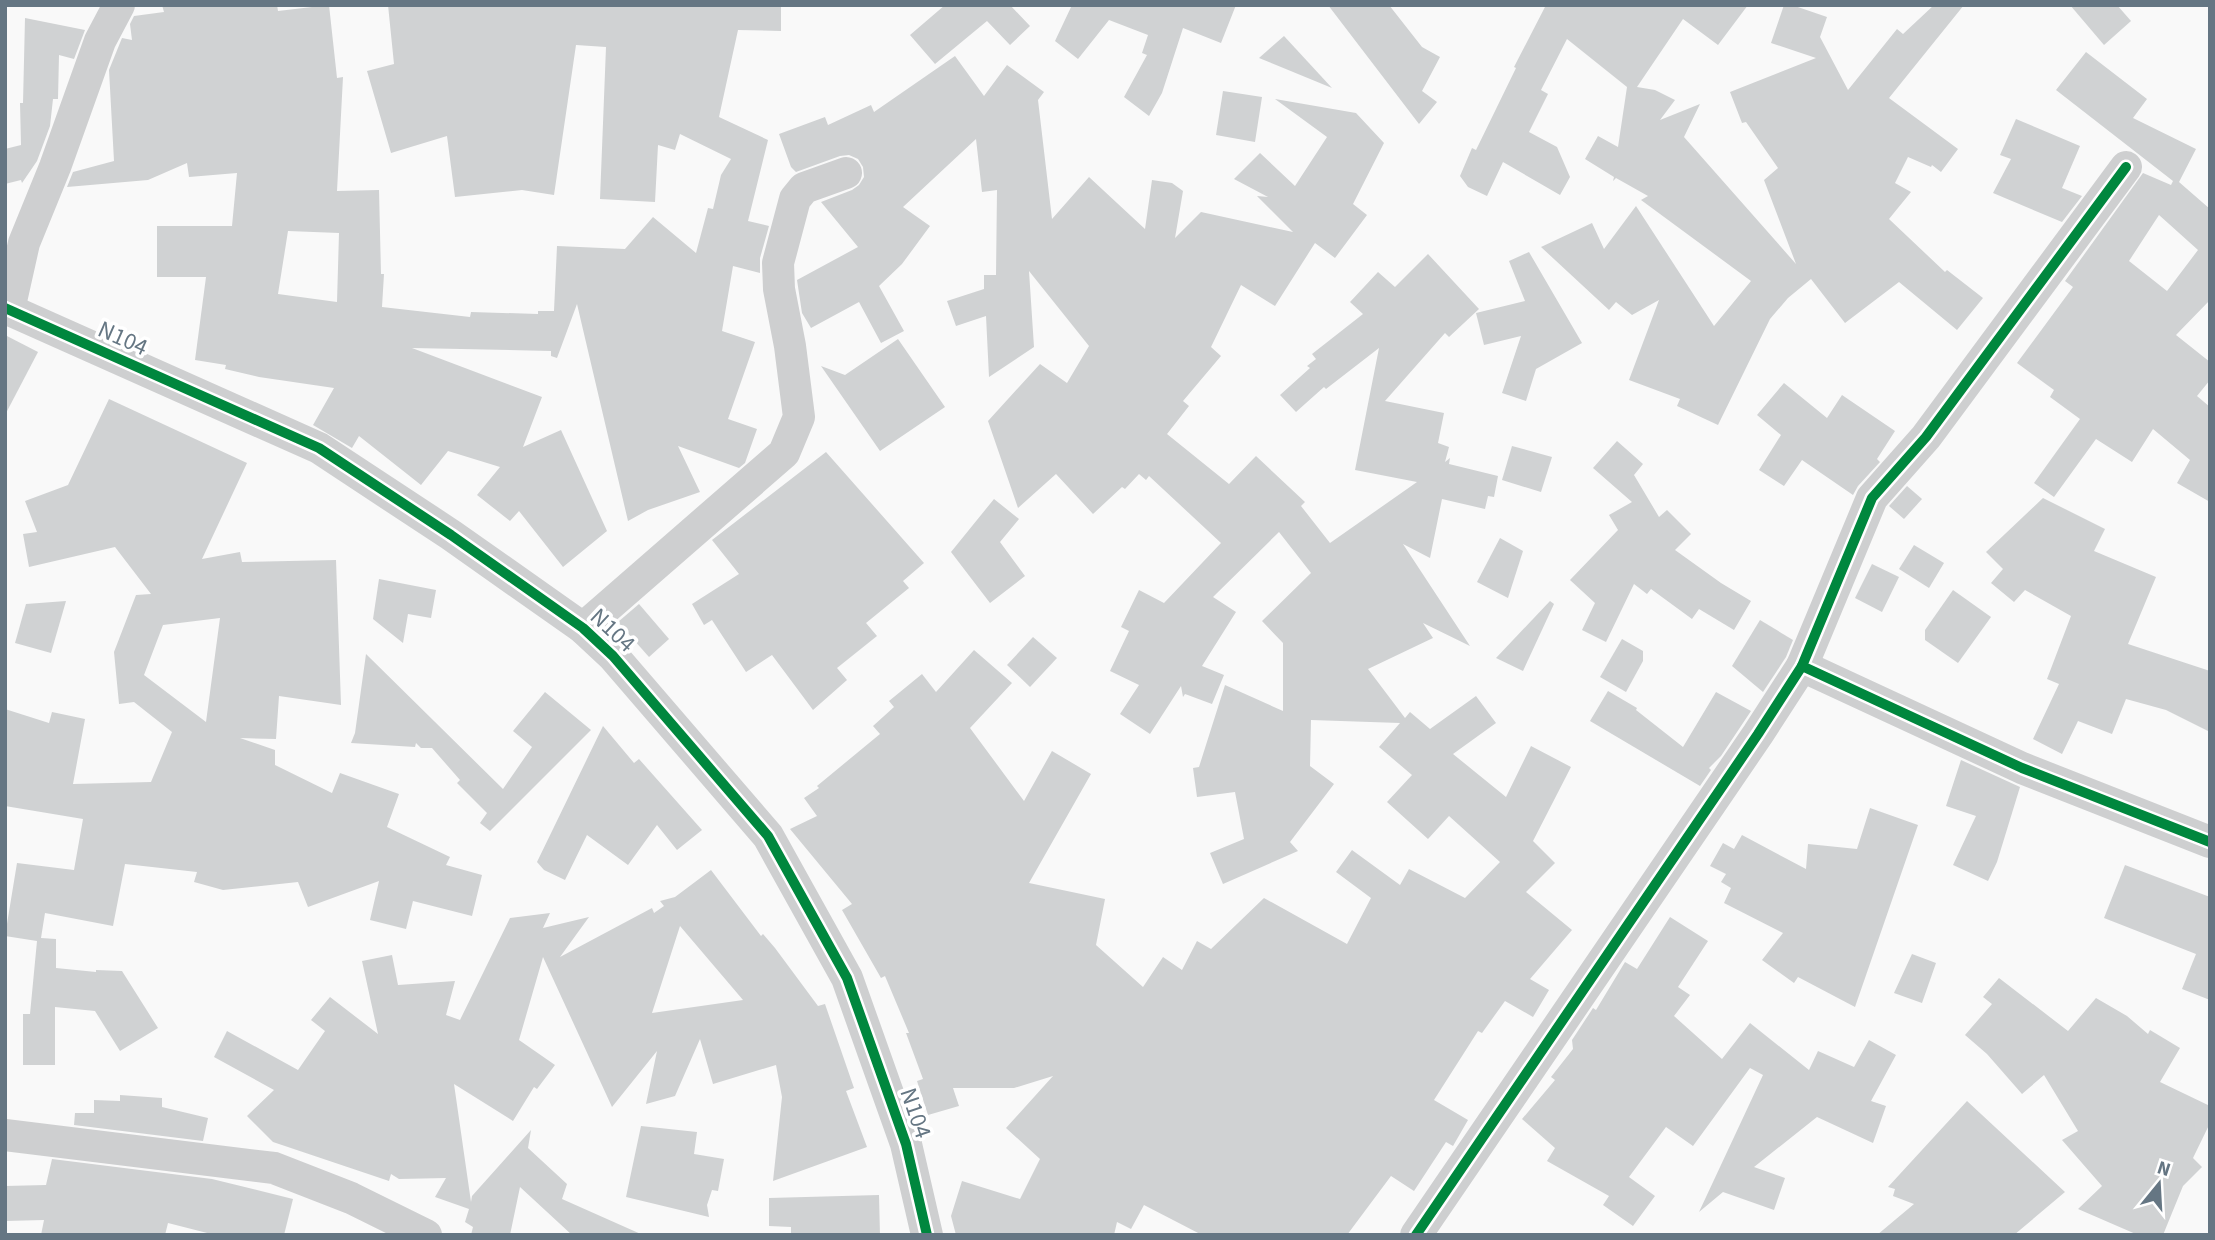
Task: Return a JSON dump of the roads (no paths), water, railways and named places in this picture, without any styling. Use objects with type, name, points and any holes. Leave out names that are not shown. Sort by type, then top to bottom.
[{"type":"street","points":[[7,309],[24,243],[55,167],[100,41],[118,5]]},
{"type":"street","points":[[1416,1235],[1802,666],[1872,498],[1926,437],[2126,167]]},
{"type":"street","points":[[583,628],[784,453],[799,418],[790,346],[779,289],[778,263],[795,199],[804,188],[846,173]]},
{"type":"street","name":"N104","points":[[7,309],[319,448],[451,535],[583,628],[613,656],[768,836],[847,978],[906,1144],[928,1235]]},
{"type":"street","points":[[1802,666],[2022,768],[2210,842]]},
{"type":"street","points":[[5,1135],[274,1168],[351,1198],[426,1235]]}]
